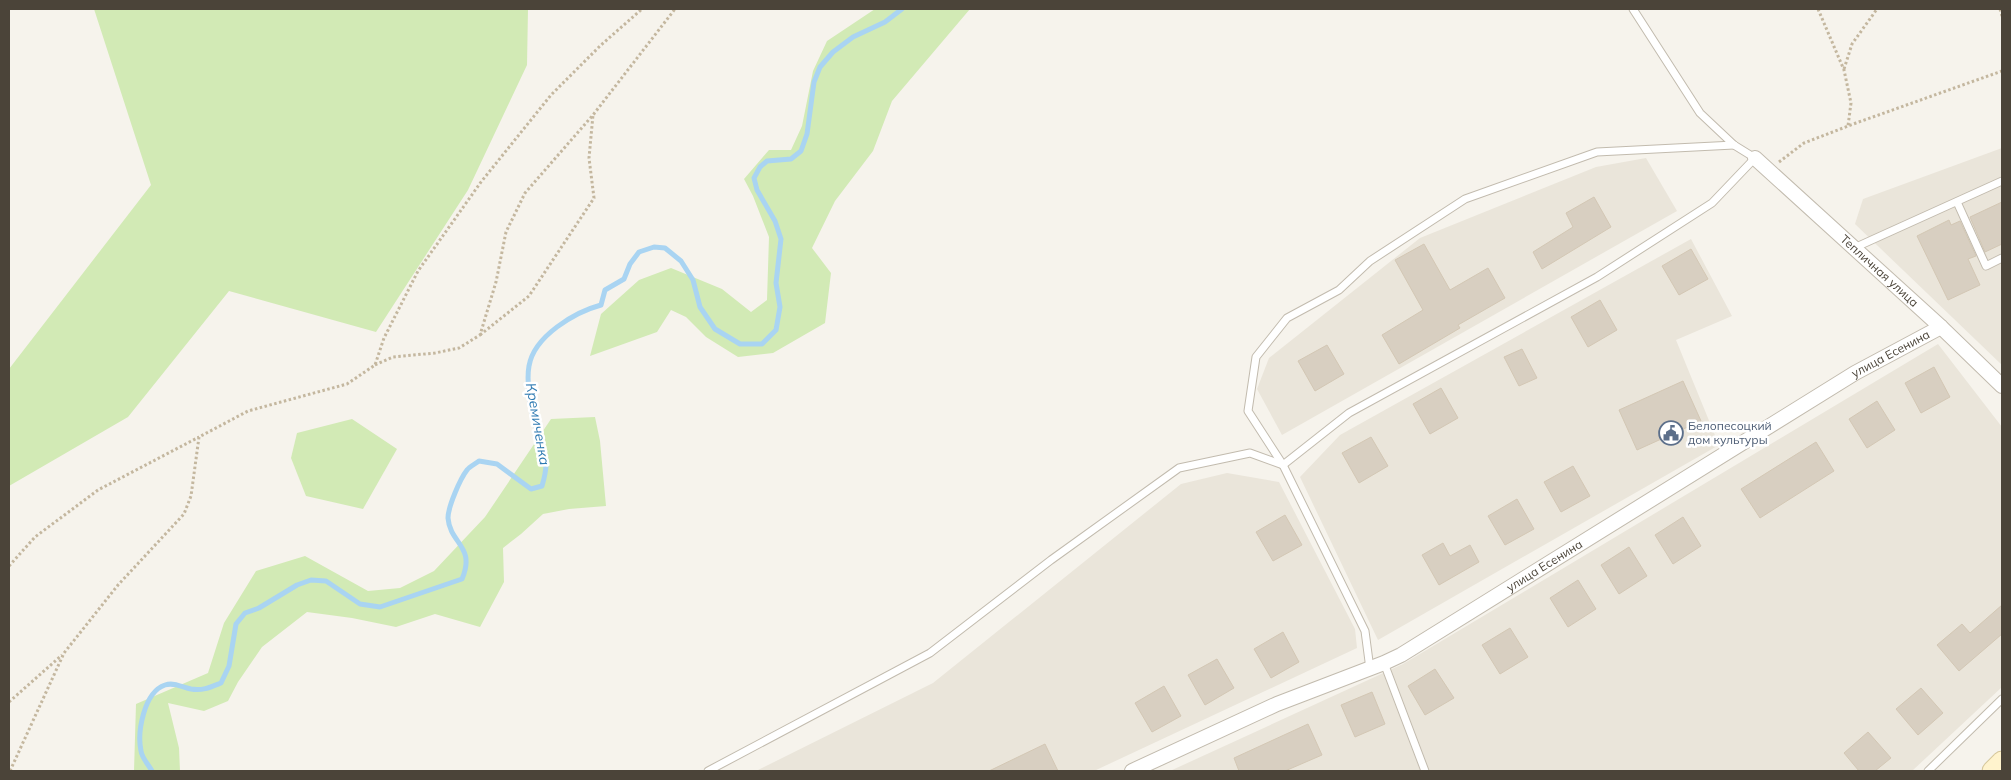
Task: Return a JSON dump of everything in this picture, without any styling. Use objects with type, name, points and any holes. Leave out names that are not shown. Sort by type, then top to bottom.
[{"type":"main road","points":[[1992,771],[2002,762]]},
{"type":"street","name":"Тепличная улица","points":[[1755,158],[1941,327],[2002,386]]},
{"type":"street","name":"улица Есенина","points":[[1132,771],[1277,704],[1370,669],[1401,655],[1855,373],[1941,327]]},
{"type":"lane","points":[[1283,465],[1349,413],[1597,277],[1712,203],[1755,158],[1734,145],[1700,113],[1633,9]]},
{"type":"lane","points":[[1370,669],[1365,631],[1283,465],[1248,411],[1256,357],[1287,318],[1339,290],[1370,261],[1465,199],[1597,152],[1734,145]]},
{"type":"lane","points":[[1854,248],[2002,181]]},
{"type":"lane","points":[[1957,202],[1986,266],[2002,258]]},
{"type":"lane","points":[[708,771],[930,653],[1051,560],[1179,468],[1250,453],[1283,465]]},
{"type":"lane","points":[[1384,663],[1425,771]]},
{"type":"lane","points":[[1928,771],[2002,699]]},
{"type":"path","points":[[375,365],[384,338],[418,271],[481,182],[551,95],[601,45],[642,9]]},
{"type":"path","points":[[480,335],[496,282],[506,232],[525,193],[594,115],[675,9]]},
{"type":"path","points":[[1818,9],[1844,70],[1851,103],[1848,126]]},
{"type":"path","points":[[1844,70],[1852,44],[1877,9]]},
{"type":"path","points":[[2000,9],[2002,16]]},
{"type":"path","points":[[1768,170],[1804,144],[2002,70]]},
{"type":"path","points":[[9,566],[35,537],[98,490],[248,411],[347,384],[375,365],[393,357],[435,353],[459,348],[480,335],[529,296],[594,198],[589,158],[594,115]]},
{"type":"path","points":[[9,702],[64,653],[118,585],[184,514],[190,496],[199,437]]},
{"type":"path","points":[[10,771],[64,653]]},
{"type":"shaded area","points":[[2002,148],[2002,365],[1855,224],[1863,199]]},
{"type":"shaded area","points":[[1646,158],[1677,211],[1282,435],[1257,389],[1269,358],[1420,238],[1596,167]]},
{"type":"shaded area","points":[[1691,239],[1732,316],[1676,340],[1719,445],[1378,640],[1300,477],[1340,435]]},
{"type":"shaded area","points":[[1938,344],[2002,427],[2002,687],[1912,771],[1170,771],[1403,664]]},
{"type":"shaded area","points":[[1227,473],[1279,482],[1355,629],[1357,648],[1094,771],[756,771],[933,683],[1181,484]]},
{"type":"green space","points":[[94,9],[528,9],[527,65],[468,190],[376,332],[229,291],[128,417],[9,486],[9,369],[151,185]]},
{"type":"green space","points":[[875,9],[970,9],[892,101],[873,151],[835,201],[812,248],[831,273],[825,323],[773,353],[738,357],[706,337],[686,317],[671,310],[657,332],[590,356],[601,314],[639,280],[671,268],[722,289],[751,312],[767,300],[769,237],[753,196],[744,179],[769,150],[791,150],[802,126],[813,71],[827,41]]},
{"type":"green space","points":[[595,417],[600,441],[606,506],[569,509],[543,514],[503,548],[504,582],[480,627],[435,614],[396,627],[352,618],[307,612],[262,647],[238,682],[228,701],[204,711],[168,703],[179,748],[180,771],[134,771],[136,704],[208,673],[224,623],[256,571],[305,556],[368,591],[400,588],[434,571],[485,517],[551,419]]},
{"type":"green space","points":[[352,419],[397,449],[363,509],[306,496],[291,458],[297,433]]},
{"type":"building","points":[[1594,197],[1611,227],[1542,269],[1533,252],[1573,227],[1566,213]]},
{"type":"building","points":[[2002,202],[2002,244],[1985,252],[1970,217]]},
{"type":"building","points":[[1949,220],[1951,225],[1960,221],[1976,256],[1968,259],[1980,285],[1948,300],[1917,236]]},
{"type":"building","points":[[1424,244],[1450,290],[1488,268],[1505,298],[1458,325],[1460,328],[1399,364],[1382,335],[1423,310],[1395,260]]},
{"type":"building","points":[[1691,249],[1708,279],[1679,295],[1662,266]]},
{"type":"building","points":[[1600,300],[1617,330],[1588,347],[1571,317]]},
{"type":"building","points":[[1327,345],[1344,374],[1315,391],[1298,361]]},
{"type":"building","points":[[1522,349],[1537,378],[1519,386],[1504,357]]},
{"type":"building","points":[[1934,367],[1950,397],[1921,413],[1905,383]]},
{"type":"building","points":[[1683,381],[1701,421],[1637,450],[1619,410]]},
{"type":"building","points":[[1441,388],[1458,418],[1430,434],[1413,404]]},
{"type":"building","points":[[1877,401],[1895,430],[1867,448],[1849,419]]},
{"type":"building","points":[[1371,437],[1388,466],[1359,483],[1342,453]]},
{"type":"building","points":[[1816,442],[1834,471],[1760,518],[1741,489]]},
{"type":"building","points":[[1573,466],[1590,496],[1561,512],[1544,482]]},
{"type":"building","points":[[1517,499],[1534,529],[1505,545],[1488,516]]},
{"type":"building","points":[[1285,515],[1302,545],[1273,561],[1256,532]]},
{"type":"building","points":[[1683,517],[1701,546],[1673,564],[1655,535]]},
{"type":"building","points":[[1443,543],[1450,556],[1470,545],[1479,562],[1439,585],[1422,555]]},
{"type":"building","points":[[1629,547],[1647,576],[1619,594],[1601,565]]},
{"type":"building","points":[[1578,580],[1596,609],[1568,627],[1550,598]]},
{"type":"building","points":[[2002,605],[2002,634],[1959,671],[1937,645],[1962,624],[1970,633]]},
{"type":"building","points":[[1510,628],[1528,657],[1500,674],[1482,645]]},
{"type":"building","points":[[1283,632],[1299,662],[1271,678],[1254,649]]},
{"type":"building","points":[[1217,659],[1234,688],[1205,705],[1188,675]]},
{"type":"building","points":[[1435,669],[1454,698],[1425,715],[1408,686]]},
{"type":"building","points":[[1164,686],[1181,716],[1152,732],[1135,703]]},
{"type":"building","points":[[1921,688],[1943,713],[1918,735],[1896,709]]},
{"type":"building","points":[[1372,692],[1385,724],[1355,737],[1341,705]]},
{"type":"building","points":[[1308,724],[1322,755],[1285,771],[1239,771],[1234,758]]},
{"type":"building","points":[[1868,732],[1891,758],[1875,771],[1859,771],[1844,753]]},
{"type":"building","points":[[1045,744],[1058,771],[989,771]]},
{"type":"waterway","name":"Кремиченка","points":[[152,771],[143,756],[140,743],[141,724],[147,704],[158,689],[168,684],[199,689],[221,683],[229,666],[236,624],[245,613],[259,608],[297,585],[311,580],[326,581],[360,604],[380,607],[462,579],[466,568],[466,559],[461,546],[453,534],[448,518],[452,500],[461,480],[468,469],[479,461],[497,464],[531,489],[542,486],[546,461],[532,413],[528,373],[532,355],[547,335],[568,319],[601,305],[605,290],[624,279],[630,264],[639,252],[654,247],[665,248],[681,261],[693,280],[700,307],[715,329],[740,344],[762,344],[776,330],[780,307],[776,283],[781,239],[775,221],[757,190],[754,178],[760,167],[767,161],[791,159],[801,151],[807,134],[814,82],[820,67],[833,52],[853,37],[885,22],[902,9]]},
{"type":"place","name":"Белопесоцкий дом культуры","points":[[1671,433]]}]
